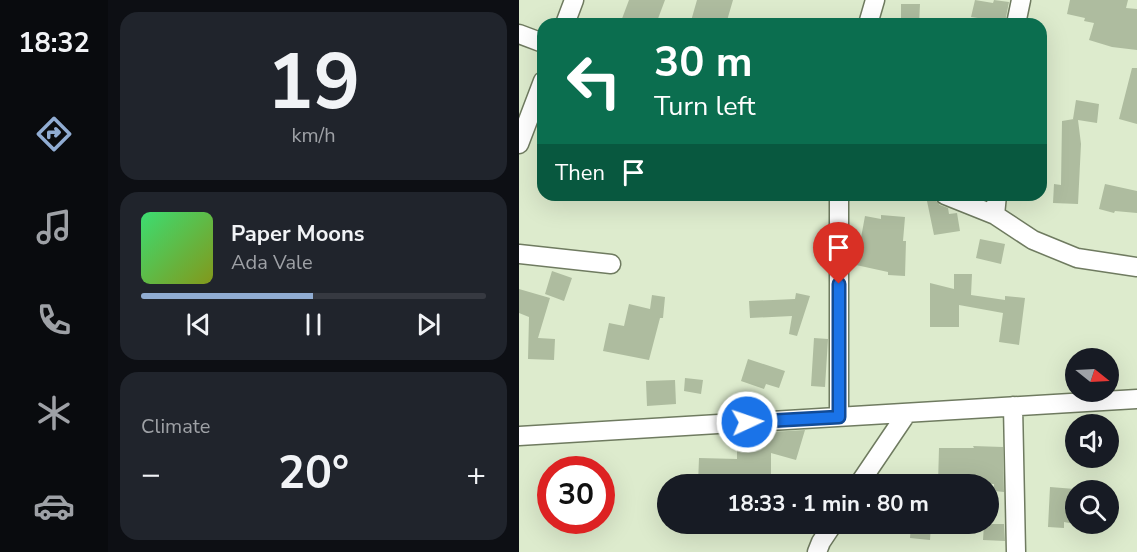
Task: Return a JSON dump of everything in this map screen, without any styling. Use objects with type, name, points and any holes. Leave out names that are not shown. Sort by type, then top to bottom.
[{"type":"street","points":[[567,18],[574,0]]},
{"type":"street","points":[[870,18],[875,0]]},
{"type":"street","points":[[1018,18],[1021,0]]},
{"type":"street","points":[[519,34],[537,41]]},
{"type":"street","points":[[519,144],[537,97]]},
{"type":"street","points":[[839,201],[839,417]]},
{"type":"street","points":[[960,201],[995,215],[1033,240],[1077,258],[1137,267]]},
{"type":"street","points":[[995,215],[996,201]]},
{"type":"street","points":[[519,254],[611,264]]},
{"type":"street","points":[[519,436],[1137,399]]},
{"type":"street","points":[[1013,406],[1016,552]]},
{"type":"street","points":[[866,474],[907,412]]},
{"type":"street","points":[[817,552],[826,534]]},
{"type":"building","points":[[629,0],[665,0],[658,18],[622,18]]},
{"type":"building","points":[[697,0],[733,0],[728,18],[692,18]]},
{"type":"building","points":[[975,0],[993,3],[994,0],[1009,2],[1006,18],[971,17]]},
{"type":"building","points":[[1070,0],[1128,0],[1126,8],[1137,9],[1137,50],[1112,47],[1089,40],[1094,23],[1084,21],[1085,18],[1067,14]]},
{"type":"building","points":[[901,4],[920,4],[919,18],[901,18]]},
{"type":"building","points":[[1132,68],[1137,68],[1137,124],[1119,119]]},
{"type":"building","points":[[1076,100],[1099,104],[1097,123],[1078,120],[1081,144],[1078,204],[1053,203],[1054,184],[1061,185],[1062,121],[1074,119]]},
{"type":"building","points":[[1105,184],[1137,191],[1137,213],[1115,211],[1114,213],[1099,209]]},
{"type":"building","points":[[927,201],[936,201],[948,208],[949,214],[957,213],[960,231],[934,235]]},
{"type":"building","points":[[881,215],[905,217],[903,241],[906,241],[905,276],[888,275],[888,272],[856,265],[865,216],[881,219]]},
{"type":"building","points":[[980,239],[1005,244],[1001,264],[976,258]]},
{"type":"building","points":[[552,271],[572,278],[564,301],[545,294]]},
{"type":"building","points":[[954,274],[972,274],[971,295],[1005,300],[1005,296],[1025,298],[1019,345],[999,342],[1003,313],[959,305],[959,327],[930,327],[930,283],[954,289]]},
{"type":"building","points":[[519,289],[550,298],[538,338],[555,339],[554,360],[528,359],[529,317],[519,313]]},
{"type":"building","points":[[796,293],[810,296],[797,336],[789,334],[792,316],[750,318],[749,301],[795,299]]},
{"type":"building","points":[[652,295],[665,297],[663,318],[660,318],[649,360],[603,351],[609,323],[624,326],[629,304],[650,309]]},
{"type":"building","points":[[814,338],[828,339],[825,387],[811,386]]},
{"type":"building","points":[[748,359],[785,371],[779,388],[766,384],[764,389],[741,381]]},
{"type":"building","points":[[685,378],[703,380],[701,394],[684,391]]},
{"type":"building","points":[[675,380],[676,404],[647,406],[646,381]]},
{"type":"building","points":[[805,430],[796,460],[771,453],[771,474],[698,474],[699,458],[737,459],[737,434]]},
{"type":"building","points":[[973,446],[1003,447],[1004,492],[999,492],[999,474],[938,474],[939,448],[974,448]]},
{"type":"building","points":[[1050,487],[1065,488],[1064,528],[1048,527]]},
{"type":"building","points":[[999,524],[1004,524],[1005,541],[983,540],[983,534],[999,534]]},
{"type":"building","points":[[910,534],[930,534],[930,540],[910,538]]},
{"type":"route","points":[[747,422],[839,417],[839,284]]}]
